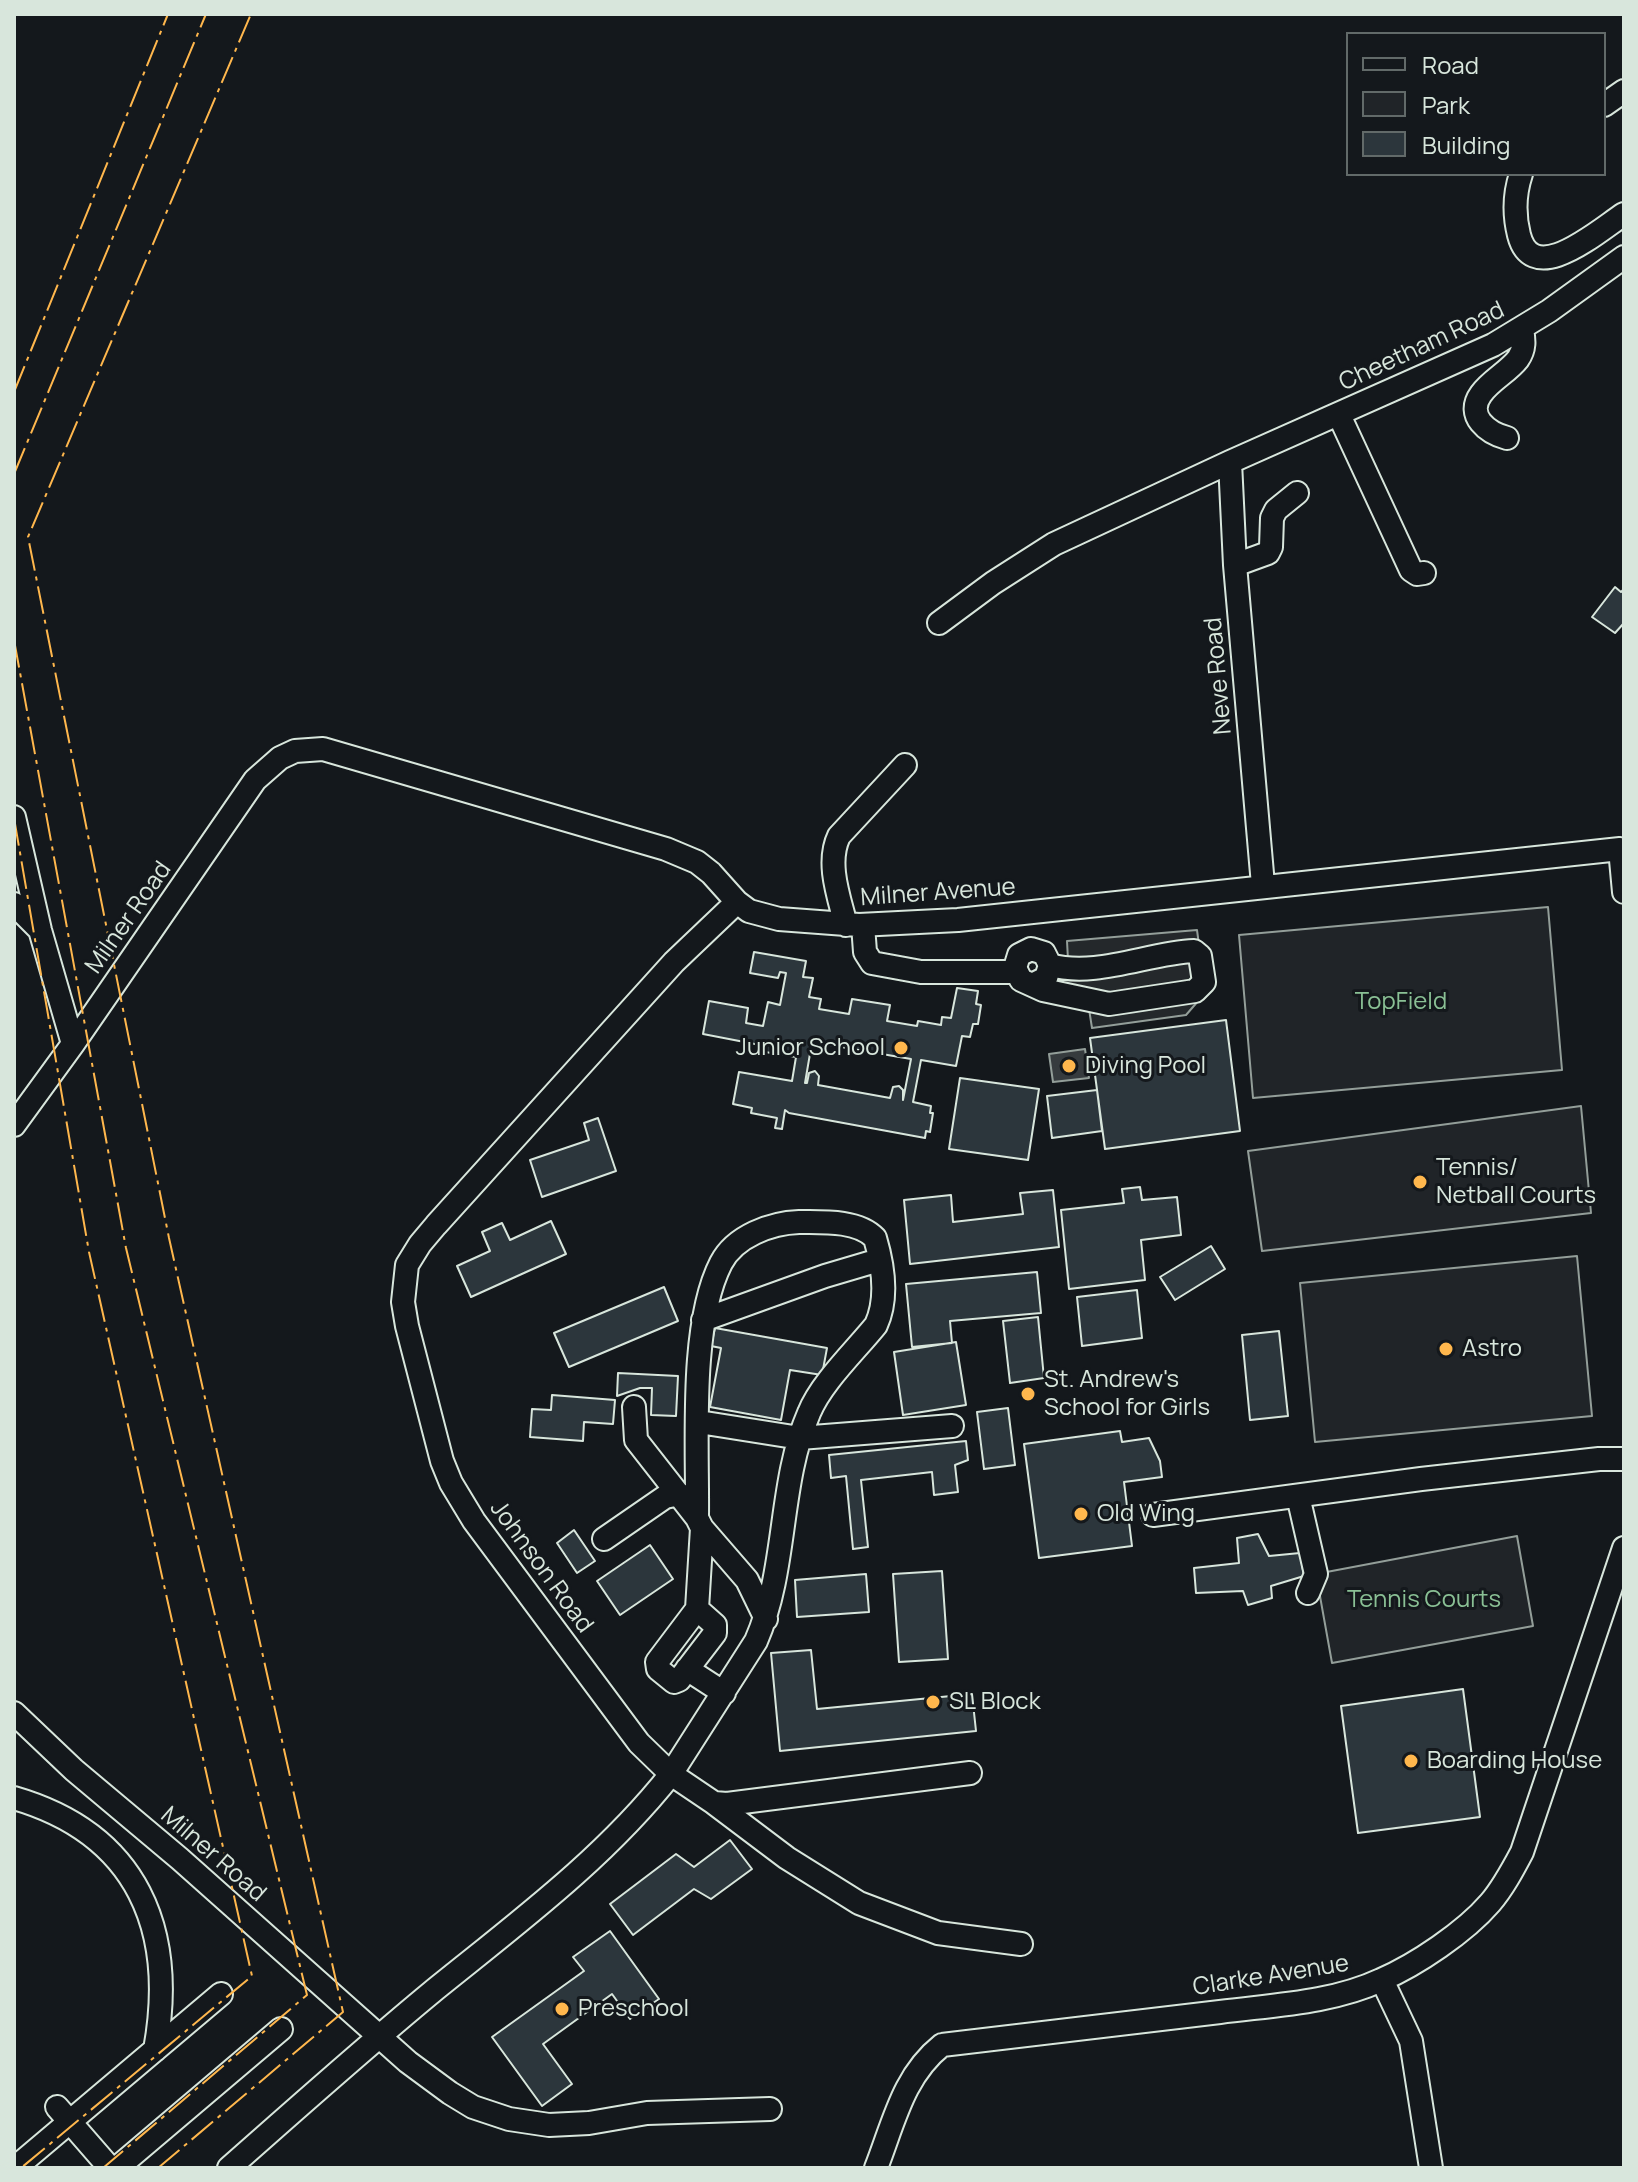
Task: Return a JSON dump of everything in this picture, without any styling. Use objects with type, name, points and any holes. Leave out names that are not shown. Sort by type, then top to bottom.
[{"type":"street","points":[[1606,104],[1624,91]]},
{"type":"street","points":[[1521,176],[1515,217],[1522,245],[1532,258],[1545,260],[1560,255],[1624,214]]},
{"type":"street","name":"Cheetham Road","points":[[939,623],[1054,544],[1493,345],[1522,329],[1624,257]]},
{"type":"street","points":[[1507,438],[1491,434],[1483,427],[1477,418],[1476,406],[1481,394],[1518,359],[1524,342],[1522,329]]},
{"type":"street","points":[[1339,415],[1411,570],[1417,574],[1424,573]]},
{"type":"street","name":"Neve Road","points":[[1230,462],[1235,565],[1263,885]]},
{"type":"street","points":[[1235,565],[1268,553],[1272,518],[1276,510],[1297,493]]},
{"type":"street","name":"Milner Avenue","points":[[295,751],[323,749],[666,849],[697,862],[749,911],[779,919],[854,925],[911,924],[1039,911],[1622,847]]},
{"type":"street","name":"Milner Road","points":[[14,1125],[255,780],[280,758],[295,751]]},
{"type":"street","points":[[905,765],[839,836],[833,847],[833,859],[866,957],[942,960],[1046,978],[1039,911]]},
{"type":"street","points":[[14,817],[40,930],[73,1044]]},
{"type":"street","points":[[1622,847],[1624,892]]},
{"type":"street","name":"Johnson Road","points":[[737,902],[674,962],[436,1225],[407,1265],[404,1282],[407,1326],[442,1461],[451,1483],[474,1521],[639,1743],[671,1774],[787,1858],[859,1903],[938,1933],[1021,1944]]},
{"type":"street","points":[[14,904],[40,930]]},
{"type":"street","points":[[1024,951],[1044,957],[1060,968],[1093,967],[1194,951],[1200,956],[1204,982],[1195,991],[1109,1004],[1043,990],[1022,972],[1024,951]]},
{"type":"street","points":[[229,2168],[379,2036],[594,1858],[631,1823],[671,1774],[756,1641],[766,1619],[800,1438],[810,1410],[876,1325],[882,1312],[884,1291],[875,1238],[871,1234],[846,1224],[780,1223],[747,1236],[722,1260],[703,1320],[697,1609],[657,1662],[658,1669],[670,1680],[681,1675],[716,1630],[715,1625],[697,1609]]},
{"type":"street","points":[[703,1320],[879,1260]]},
{"type":"street","points":[[634,1407],[636,1440],[747,1580],[766,1619]]},
{"type":"street","points":[[699,1422],[800,1438],[952,1426]]},
{"type":"street","points":[[1153,1515],[1523,1466],[1624,1459]]},
{"type":"street","points":[[604,1539],[665,1497],[679,1494]]},
{"type":"street","points":[[1298,1496],[1316,1574],[1308,1593]]},
{"type":"street","name":"Clarke Avenue","points":[[876,2168],[911,2078],[942,2045],[1289,2003],[1350,1992],[1382,1980],[1466,1925],[1490,1903],[1508,1879],[1522,1852],[1624,1548]]},
{"type":"street","points":[[681,1675],[724,1693]]},
{"type":"street","name":"Milner Road","points":[[14,1713],[74,1770],[180,1859],[379,2036],[450,2093],[473,2107],[509,2119],[549,2125],[647,2113],[770,2109]]},
{"type":"street","points":[[714,1803],[727,1804],[970,1773]]},
{"type":"street","points":[[14,1798],[43,1806],[72,1821],[117,1860],[138,1886],[160,1953],[163,1999],[155,2050]]},
{"type":"street","points":[[1382,1980],[1411,2041],[1431,2168]]},
{"type":"street","points":[[15,2168],[63,2114],[155,2050],[221,1994]]},
{"type":"street","points":[[117,2168],[281,2029]]},
{"type":"street","points":[[63,2114],[110,2168]]},
{"type":"green space","name":"TopField","points":[[1548,907],[1562,1070],[1253,1098],[1239,935]]},
{"type":"green space","name":"Tennis/ Netball Courts","points":[[1581,1106],[1591,1213],[1262,1251],[1248,1151]]},
{"type":"green space","name":"Astro","points":[[1577,1256],[1592,1416],[1315,1442],[1300,1283]]},
{"type":"green space","name":"Tennis Courts","points":[[1517,1536],[1533,1626],[1332,1663],[1316,1574]]},
{"type":"shaded area","points":[[1197,930],[1212,985],[1186,1015],[1092,1028],[1089,1009],[1049,1001],[1059,961],[1068,960],[1067,941]]},
{"type":"shaded area","name":"Diving Pool","points":[[1085,1049],[1089,1078],[1053,1082],[1049,1054]]},
{"type":"building","points":[[1615,587],[1621,592],[1624,589],[1624,623],[1615,633],[1592,617]]},
{"type":"building","name":"Junior School","points":[[754,952],[806,961],[803,977],[813,978],[809,997],[821,999],[819,1009],[849,1014],[852,999],[890,1005],[887,1021],[917,1026],[918,1021],[941,1025],[942,1017],[951,1018],[957,988],[978,991],[976,1004],[981,1005],[978,1024],[973,1024],[970,1037],[962,1036],[956,1066],[921,1060],[913,1102],[931,1106],[930,1132],[926,1131],[925,1138],[785,1110],[782,1129],[775,1128],[777,1118],[751,1113],[752,1108],[733,1104],[739,1072],[792,1081],[796,1057],[759,1051],[760,1045],[703,1034],[709,1001],[748,1008],[746,1023],[763,1026],[768,1002],[780,1005],[786,973],[780,972],[778,978],[750,973]],"holes":[[[812,1042],[911,1059],[903,1100],[903,1090],[899,1086],[893,1087],[890,1098],[818,1085],[819,1076],[815,1071],[809,1073],[805,1083]]]},
{"type":"building","points":[[1226,1020],[1240,1131],[1105,1149],[1090,1038]]},
{"type":"building","points":[[960,1078],[1039,1089],[1028,1160],[949,1149]]},
{"type":"building","points":[[1097,1090],[1102,1131],[1052,1138],[1047,1096]]},
{"type":"building","points":[[598,1118],[616,1171],[542,1197],[530,1160],[589,1140],[584,1123]]},
{"type":"building","points":[[1140,1187],[1142,1200],[1177,1197],[1181,1235],[1141,1240],[1145,1280],[1069,1289],[1061,1210],[1124,1203],[1122,1189]]},
{"type":"building","points":[[1053,1190],[1059,1247],[910,1264],[904,1200],[951,1195],[953,1222],[1023,1214],[1020,1193]]},
{"type":"building","points":[[551,1221],[566,1254],[471,1297],[457,1266],[490,1251],[482,1232],[502,1223],[510,1240]]},
{"type":"building","points":[[1211,1246],[1225,1269],[1175,1300],[1160,1277]]},
{"type":"building","points":[[1037,1272],[1041,1313],[950,1321],[952,1343],[912,1347],[906,1284]]},
{"type":"building","points":[[664,1287],[678,1321],[569,1367],[554,1333]]},
{"type":"building","points":[[1137,1290],[1142,1338],[1082,1346],[1077,1297]]},
{"type":"building","points":[[1038,1317],[1044,1378],[1010,1383],[1003,1321]]},
{"type":"building","points":[[715,1328],[827,1348],[822,1375],[790,1370],[781,1420],[710,1407],[721,1348],[711,1346]]},
{"type":"building","points":[[1279,1331],[1288,1416],[1250,1420],[1242,1335]]},
{"type":"building","points":[[956,1342],[966,1405],[903,1415],[894,1352]]},
{"type":"building","points":[[618,1373],[678,1376],[676,1416],[651,1415],[652,1388],[640,1388],[617,1396]]},
{"type":"building","points":[[552,1395],[615,1400],[613,1424],[584,1422],[583,1441],[530,1437],[532,1409],[551,1410]]},
{"type":"building","points":[[1008,1408],[1015,1465],[984,1469],[977,1412]]},
{"type":"building","name":"Old Wing","points":[[1120,1431],[1122,1442],[1149,1438],[1160,1461],[1162,1477],[1124,1482],[1132,1546],[1039,1558],[1024,1444]]},
{"type":"building","points":[[966,1441],[968,1460],[955,1465],[958,1492],[934,1495],[932,1472],[861,1480],[868,1547],[853,1549],[846,1476],[831,1478],[829,1455]]},
{"type":"building","points":[[574,1530],[595,1561],[577,1573],[557,1543]]},
{"type":"building","points":[[1258,1534],[1269,1556],[1300,1553],[1304,1576],[1271,1586],[1272,1598],[1248,1605],[1243,1591],[1196,1593],[1194,1568],[1239,1563],[1237,1538]]},
{"type":"building","points":[[650,1545],[673,1579],[620,1615],[597,1581]]},
{"type":"building","points":[[942,1571],[948,1659],[899,1662],[893,1574]]},
{"type":"building","points":[[866,1574],[869,1612],[797,1617],[795,1580]]},
{"type":"building","name":"SL Block","points":[[811,1650],[817,1709],[972,1694],[976,1731],[780,1751],[771,1653]]},
{"type":"building","name":"Boarding House","points":[[1463,1689],[1480,1817],[1358,1833],[1341,1706]]},
{"type":"building","points":[[730,1840],[752,1869],[711,1899],[694,1889],[633,1935],[610,1904],[676,1854],[694,1867]]},
{"type":"building","name":"Preschool","points":[[610,1931],[659,1999],[630,2019],[612,1994],[543,2044],[572,2084],[542,2106],[492,2037],[584,1971],[573,1957]]},
{"type":"power","points":[[14,392],[168,14]]},
{"type":"power","points":[[14,474],[206,14]]},
{"type":"power","points":[[158,2168],[343,2012],[169,1238],[28,537],[251,14]]},
{"type":"power","points":[[14,640],[126,1248],[307,1995],[103,2168]]},
{"type":"power","points":[[14,818],[89,1252],[252,1976],[21,2168]]},
{"type":"place","name":"Junior School","points":[[901,1048]]},
{"type":"place","name":"Diving Pool","points":[[1069,1066]]},
{"type":"place","name":"Tennis/ Netball Courts","points":[[1420,1182]]},
{"type":"place","name":"Astro","points":[[1446,1349]]},
{"type":"place","name":"St. Andrew's School for Girls","points":[[1028,1394]]},
{"type":"place","name":"Old Wing","points":[[1081,1514]]},
{"type":"place","name":"SL Block","points":[[933,1702]]},
{"type":"place","name":"Boarding House","points":[[1411,1761]]},
{"type":"place","name":"Preschool","points":[[562,2009]]}]
